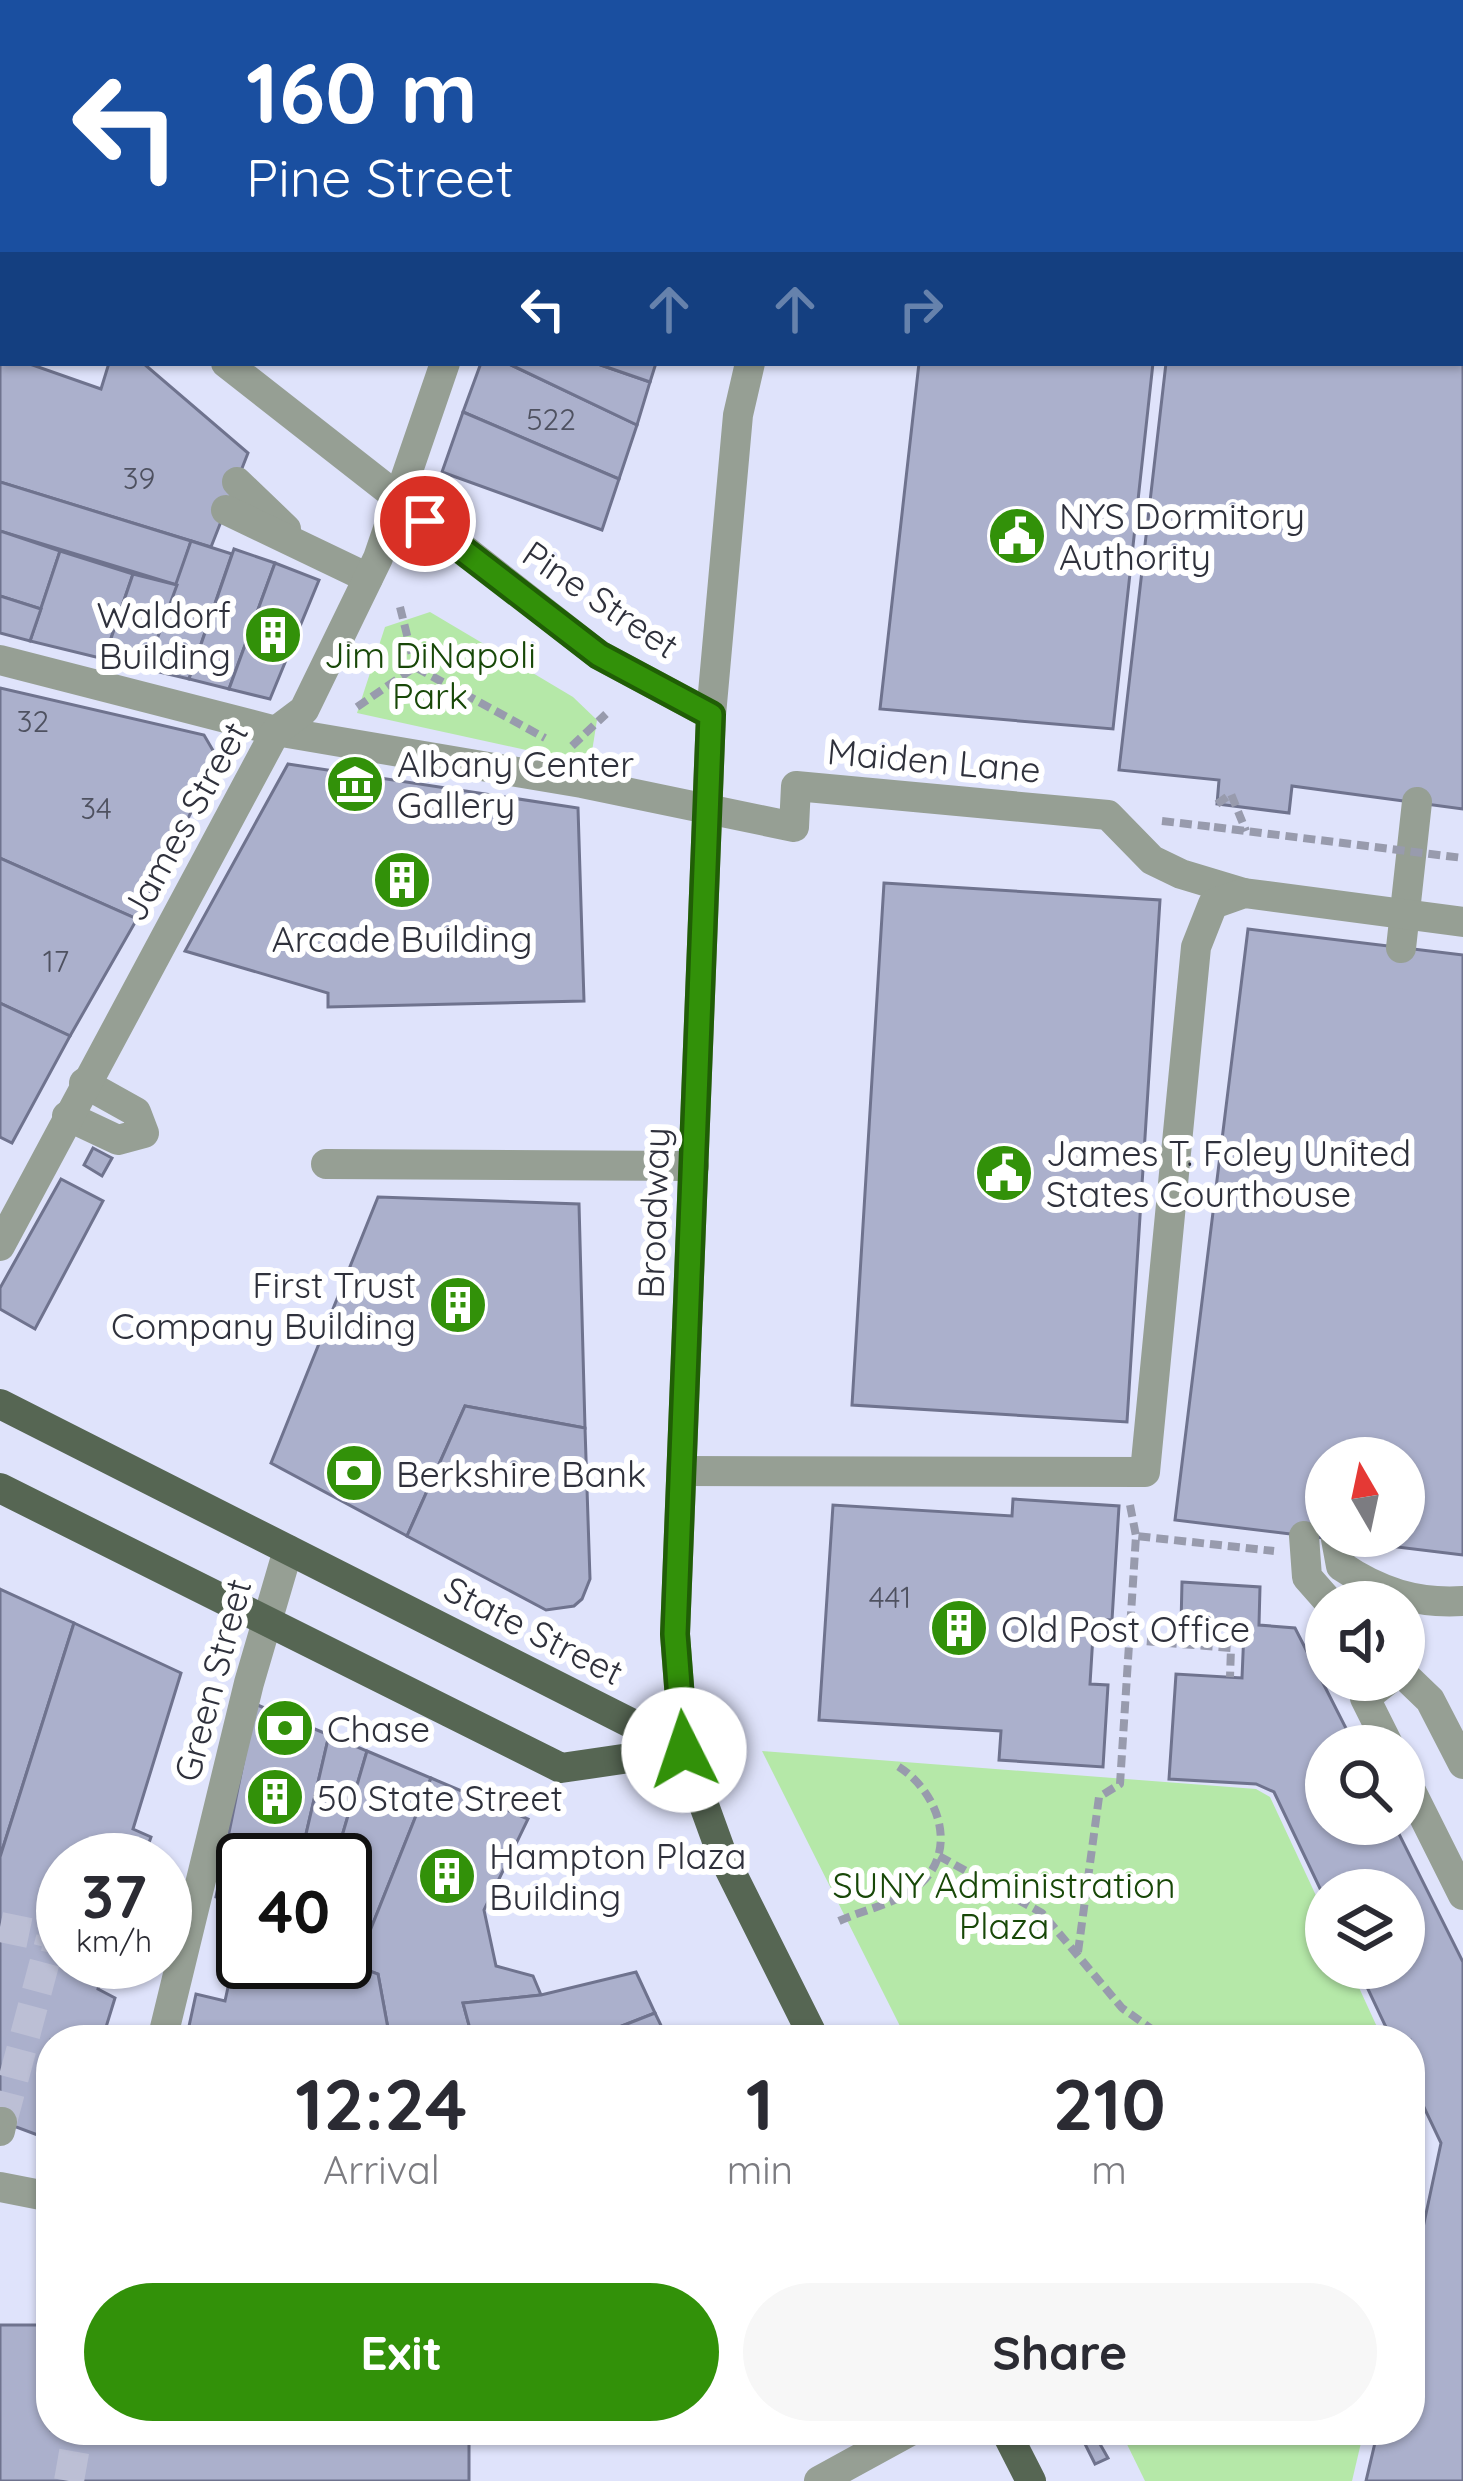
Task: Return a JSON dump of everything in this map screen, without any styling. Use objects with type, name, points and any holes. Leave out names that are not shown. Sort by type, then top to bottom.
[{"type":"main road","name":"State Street","points":[[0,1404],[684,1750]]},
{"type":"main road","points":[[0,1488],[561,1768],[684,1750]]},
{"type":"main road","name":"Broadway","points":[[684,1750],[722,1852],[808,2025]]},
{"type":"main road","points":[[1013,2445],[1031,2481]]},
{"type":"street","name":"Pine Street","points":[[230,366],[599,655],[711,715]]},
{"type":"street","name":"James Street","points":[[0,1246],[276,731],[304,710],[368,578],[444,366]]},
{"type":"street","name":"Broadway","points":[[684,1750],[675,1634],[711,715],[738,415],[749,366]]},
{"type":"street","points":[[231,496],[304,546],[368,578]]},
{"type":"street","name":"Maiden Lane","points":[[0,660],[276,731],[794,827],[796,786],[1108,815],[1152,860],[1244,893]]},
{"type":"street","points":[[1401,948],[1417,802]]},
{"type":"street","points":[[682,1471],[1145,1472],[1196,947],[1213,904],[1244,893],[1463,922]]},
{"type":"street","points":[[67,1116],[118,1140],[144,1133],[136,1112],[84,1083]]},
{"type":"street","points":[[326,1164],[694,1166]]},
{"type":"street","points":[[1297,1544],[1311,1581]]},
{"type":"street","name":"Green Street","points":[[192,1889],[288,1550]]},
{"type":"street","points":[[1339,1557],[1341,1566],[1372,1587],[1415,1600],[1463,1601]]},
{"type":"street","points":[[1425,1695],[1463,1764]]},
{"type":"street","points":[[1425,1819],[1463,1894]]},
{"type":"street","name":"Green Street","points":[[164,2025],[169,1989]]},
{"type":"street","points":[[0,2187],[36,2194]]},
{"type":"street","points":[[819,2481],[885,2445]]},
{"type":"path","points":[[400,607],[415,667],[548,740]]},
{"type":"path","points":[[346,715],[415,667]]},
{"type":"path","points":[[1216,804],[1231,794],[1246,831]]},
{"type":"path","points":[[1214,827],[1463,858]]},
{"type":"path","points":[[1078,1952],[1099,1797],[1120,1784],[1136,1535],[1297,1544]]},
{"type":"path","points":[[1093,1637],[1231,1648],[1230,1677]]},
{"type":"path","points":[[839,1921],[917,1887],[938,1856],[939,1813],[910,1773],[896,1766]]},
{"type":"path","points":[[938,1856],[1042,1913],[1122,2008],[1146,2025]]},
{"type":"green space","name":"Jim DiNapoli Park","points":[[430,612],[573,697],[597,720],[590,764],[357,713],[385,627]]},
{"type":"green space","name":"SUNY Administration Plaza","points":[[762,1751],[1256,1789],[1270,1797],[1305,1872],[1305,1989],[1360,1989],[1376,2025],[899,2025]]},
{"type":"green space","points":[[1127,2445],[1360,2445],[1352,2481],[1145,2481]]},
{"type":"building","points":[[0,366],[36,366],[101,389],[108,366],[146,366],[248,453],[211,547],[0,482]]},
{"type":"building","points":[[480,366],[513,366],[637,425],[619,479],[463,412]]},
{"type":"building","points":[[513,366],[604,366],[650,382],[637,425]]},
{"type":"building","points":[[604,366],[655,366],[650,382]]},
{"type":"building","name":"NYS Dormitory Authority","points":[[919,366],[1153,366],[1113,729],[880,709]]},
{"type":"building","points":[[1166,366],[1463,366],[1463,809],[1292,786],[1289,813],[1217,804],[1219,780],[1119,770]]},
{"type":"building","points":[[463,412],[619,479],[602,530],[442,472]]},
{"type":"building","points":[[0,482],[191,541],[177,585],[0,531]]},
{"type":"building","points":[[0,531],[60,551],[41,609],[0,596]]},
{"type":"building","points":[[191,541],[232,554],[189,679],[146,669]]},
{"type":"building","points":[[234,549],[275,563],[229,689],[189,679]]},
{"type":"building","points":[[60,551],[133,574],[104,659],[30,641]]},
{"type":"building","name":"Waldorf Building","points":[[275,563],[319,580],[270,699],[229,689]]},
{"type":"building","points":[[133,574],[177,585],[146,669],[104,659]]},
{"type":"building","points":[[0,596],[41,609],[30,641],[0,633]]},
{"type":"building","points":[[0,688],[204,735],[218,759],[137,919],[0,858]]},
{"type":"building","name":"Arcade Building","points":[[288,764],[578,808],[584,1001],[328,1007],[328,993],[185,951]]},
{"type":"building","points":[[0,858],[137,919],[70,1036],[0,1003]]},
{"type":"building","name":"James T. Foley United States Courthouse","points":[[884,883],[1160,900],[1127,1422],[852,1405]]},
{"type":"building","points":[[1248,929],[1463,955],[1463,1555],[1425,1550],[1425,1437],[1305,1437],[1305,1536],[1175,1520]]},
{"type":"building","points":[[0,1003],[70,1036],[12,1143],[0,1137]]},
{"type":"building","points":[[93,1148],[112,1158],[102,1176],[84,1165]]},
{"type":"building","points":[[61,1179],[103,1201],[35,1329],[0,1309],[0,1288]]},
{"type":"building","name":"First Trust Company Building","points":[[378,1197],[579,1204],[585,1428],[465,1406],[407,1536],[271,1463]]},
{"type":"building","points":[[465,1406],[585,1428],[590,1579],[574,1606],[546,1610],[407,1536]]},
{"type":"building","name":"Old Post Office","points":[[1013,1499],[1119,1506],[1112,1620],[1094,1619],[1090,1684],[1108,1685],[1103,1767],[999,1760],[1001,1731],[819,1720],[833,1505],[1012,1516]]},
{"type":"building","points":[[1182,1582],[1260,1587],[1259,1625],[1295,1628],[1305,1648],[1305,1701],[1332,1701],[1344,1725],[1305,1725],[1305,1845],[1404,1845],[1416,1869],[1311,1869],[1274,1792],[1256,1784],[1169,1779],[1176,1674],[1242,1678],[1244,1630],[1181,1625]]},
{"type":"building","points":[[0,1589],[74,1623],[0,1857]]},
{"type":"building","points":[[74,1623],[181,1673],[133,1829],[142,1833],[36,1833],[36,1989],[98,1989],[115,1998],[107,2025],[36,2025],[36,2134],[0,2121],[0,1857]]},
{"type":"building","name":"50 State Street","points":[[255,1704],[329,1735],[306,1833],[229,1833]]},
{"type":"building","points":[[329,1735],[367,1751],[343,1833],[306,1833]]},
{"type":"building","points":[[367,1751],[431,1778],[372,1926],[372,1833],[343,1833]]},
{"type":"building","name":"Hampton Plaza Building","points":[[431,1778],[528,1819],[484,1910],[496,1966],[533,1976],[541,1995],[463,2003],[469,2025],[387,2025],[378,1974],[372,1972],[372,1926]]},
{"type":"building","points":[[1425,1886],[1463,1962],[1463,2481],[1366,2481],[1374,2445],[1425,2445],[1425,2218],[1441,2143],[1425,2109],[1425,2025],[1385,2025],[1368,1989],[1425,1989]]},
{"type":"building","points":[[372,1972],[378,1974],[387,2025],[189,2025],[196,1994],[225,2001],[228,1989],[372,1989]]},
{"type":"building","points":[[636,1972],[655,2013],[624,2025],[469,2025],[463,2003],[541,1995]]},
{"type":"building","points":[[655,2013],[661,2025],[624,2025]]},
{"type":"building","points":[[0,2325],[36,2325],[36,2445],[469,2445],[469,2481],[0,2481]]},
{"type":"building","points":[[1086,2445],[1101,2445],[1108,2458],[1095,2464]]},
{"type":"tunnel","points":[[0,1927],[36,1934]]},
{"type":"tunnel","points":[[2,2122],[37,1989]]},
{"type":"tunnel","points":[[69,2481],[75,2445]]},
{"type":"place","name":"NYS Dormitory Authority","points":[[1017,536]]},
{"type":"place","name":"Waldorf Building","points":[[273,635]]},
{"type":"place","name":"Albany Center Gallery","points":[[355,784]]},
{"type":"place","name":"Arcade Building","points":[[402,880]]},
{"type":"place","name":"James T. Foley United States Courthouse","points":[[1004,1173]]},
{"type":"place","name":"First Trust Company Building","points":[[458,1305]]},
{"type":"place","name":"Berkshire Bank","points":[[354,1473]]},
{"type":"place","name":"Old Post Office","points":[[959,1628]]},
{"type":"place","name":"Chase","points":[[285,1728]]},
{"type":"place","name":"50 State Street","points":[[275,1797]]},
{"type":"place","name":"Hampton Plaza Building","points":[[447,1876]]},
{"type":"route","points":[[425,521],[599,655],[711,715],[675,1634],[684,1750]]}]
